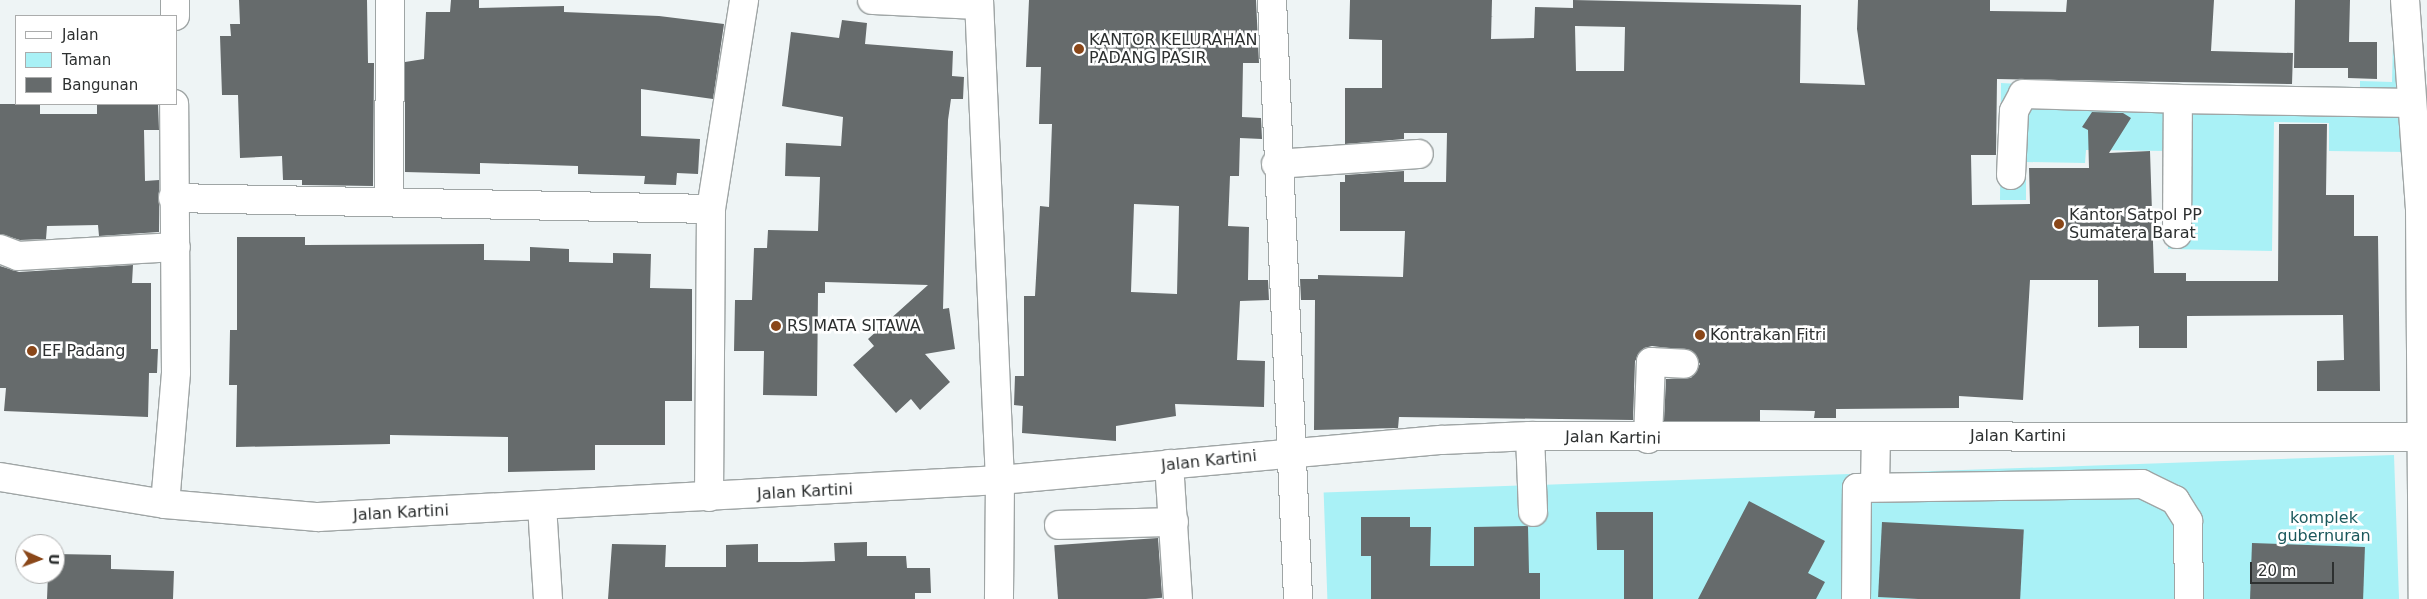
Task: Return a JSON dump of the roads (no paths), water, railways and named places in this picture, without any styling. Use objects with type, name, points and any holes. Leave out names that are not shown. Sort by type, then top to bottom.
[{"type":"street","points":[[175,0],[175,15]]},
{"type":"street","points":[[388,200],[390,0]]},
{"type":"street","points":[[709,497],[711,209],[744,0]]},
{"type":"street","points":[[872,0],[979,3],[1000,480],[1000,599]]},
{"type":"street","points":[[1272,0],[1276,164],[1298,599]]},
{"type":"street","points":[[2405,0],[2412,103],[2423,208],[2423,599]]},
{"type":"street","points":[[2011,175],[2014,111],[2023,94],[2412,103]]},
{"type":"street","points":[[2177,234],[2178,99]]},
{"type":"street","points":[[165,504],[176,372],[176,247],[173,198],[174,105]]},
{"type":"street","points":[[1276,164],[1419,154]]},
{"type":"street","points":[[173,198],[388,200],[711,209]]},
{"type":"street","points":[[0,248],[18,256],[176,247]]},
{"type":"street","points":[[1648,439],[1651,362],[1684,364]]},
{"type":"street","points":[[1530,436],[1534,512]]},
{"type":"street","name":"Jalan Kartini","points":[[0,477],[165,504],[318,517],[1000,480],[1290,453],[1530,436],[1648,439],[1876,436],[2422,437]]},
{"type":"street","points":[[1875,486],[1876,436]]},
{"type":"street","points":[[1169,464],[1178,599]]},
{"type":"street","points":[[1856,599],[1856,491],[1875,486],[2149,486],[2175,500],[2188,521],[2189,599]]},
{"type":"street","points":[[542,506],[548,599]]},
{"type":"street","points":[[1059,525],[1174,522]]},
{"type":"place","name":"KANTOR KELURAHAN PADANG PASIR","points":[[1079,49]]},
{"type":"place","name":"Kantor Satpol PP Sumatera Barat","points":[[2059,224]]},
{"type":"place","name":"RS MATA SITAWA","points":[[776,326]]},
{"type":"place","name":"Kontrakan Fitri","points":[[1700,335]]},
{"type":"place","name":"EF Padang","points":[[32,351]]},
{"type":"park label","name":"komplek gubernuran","points":[[2324,527]]}]
